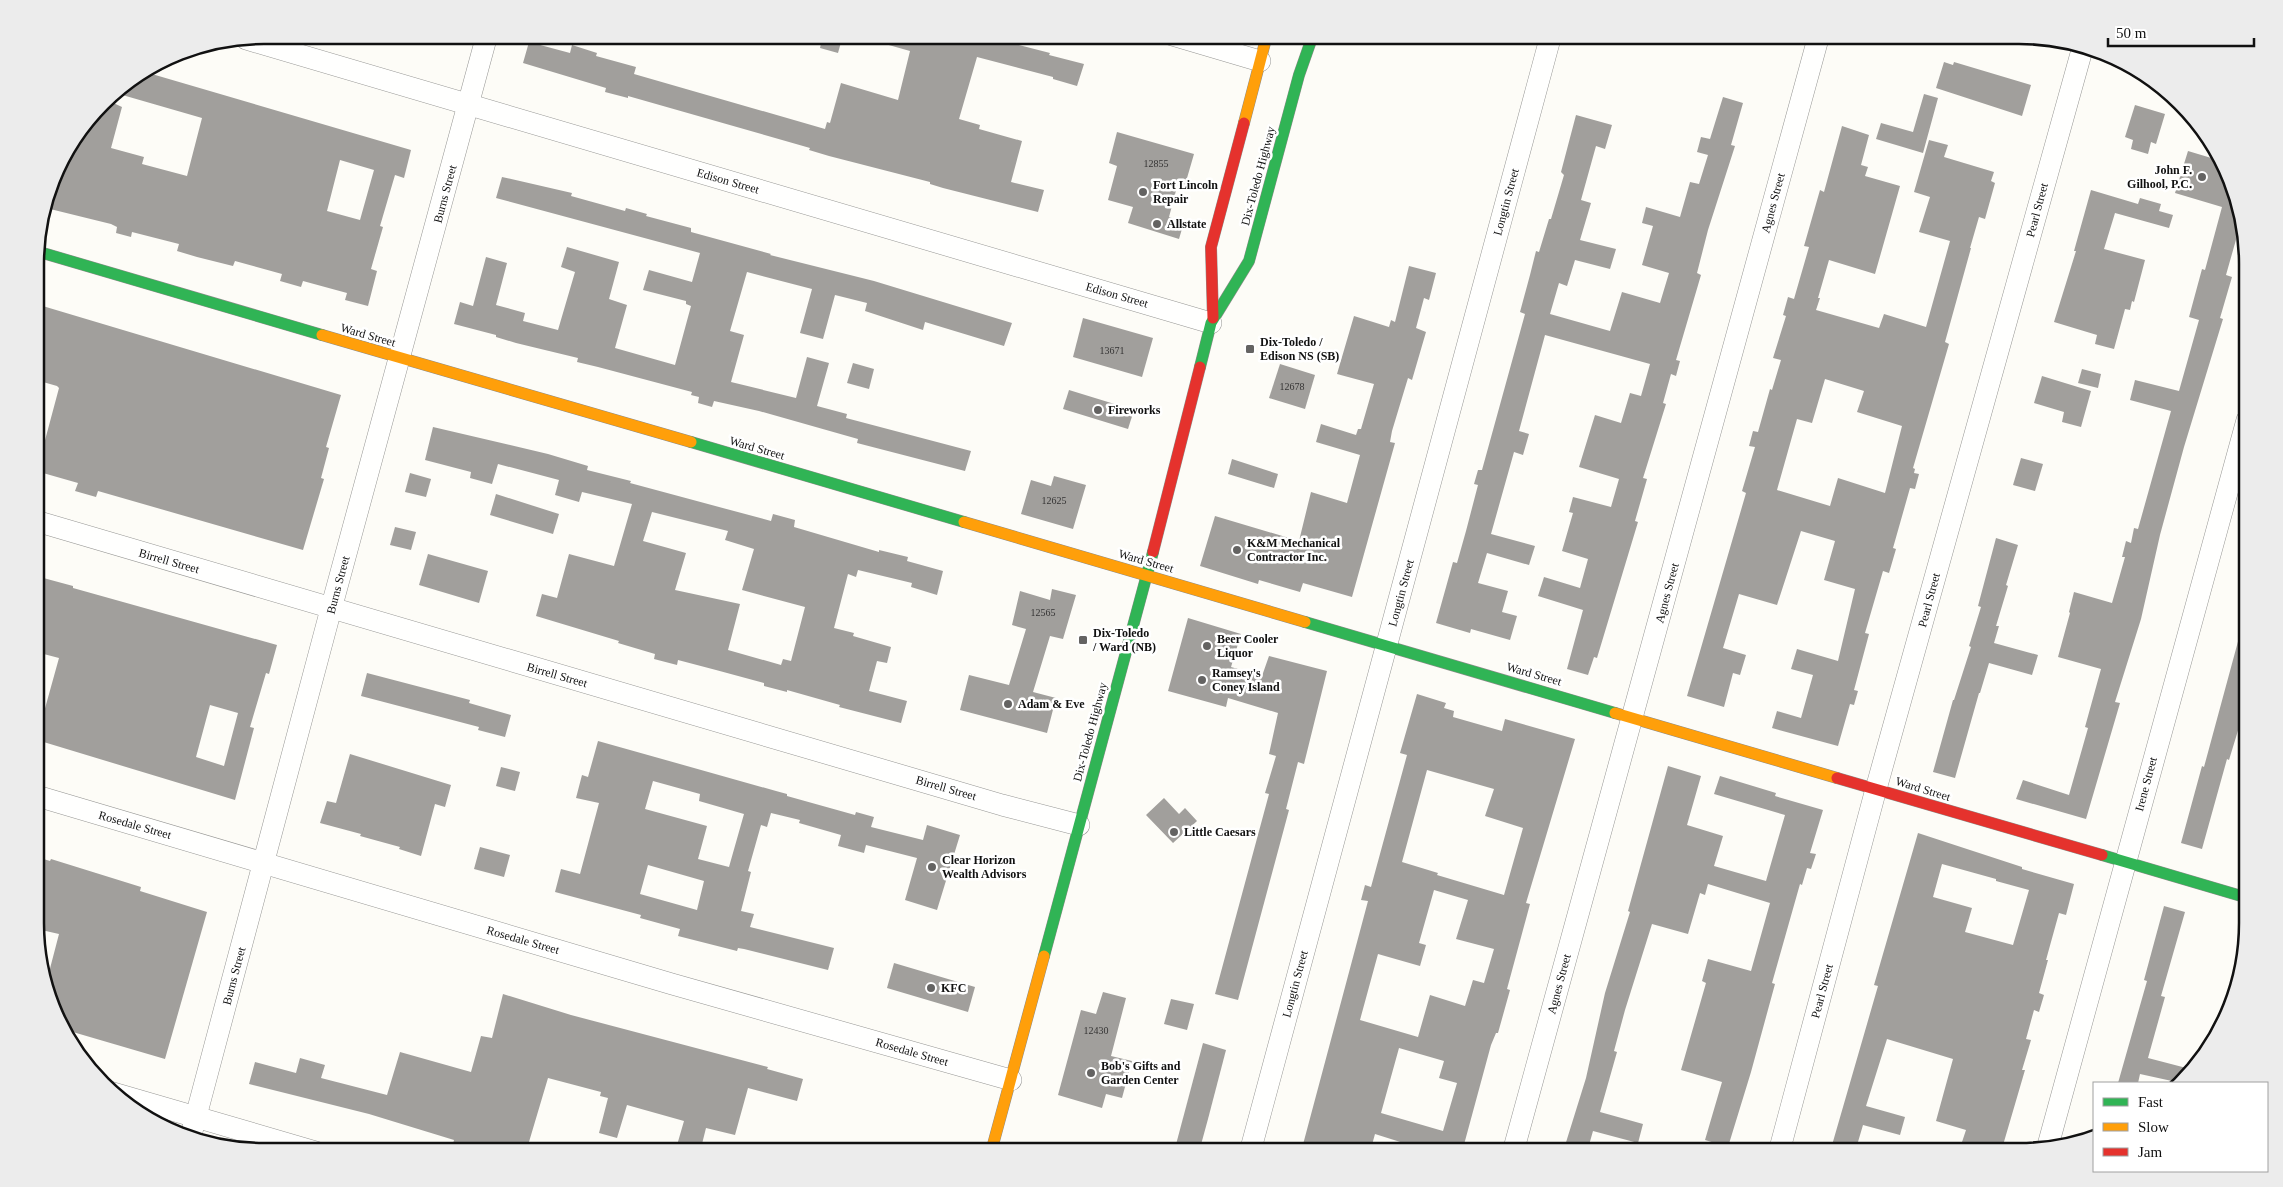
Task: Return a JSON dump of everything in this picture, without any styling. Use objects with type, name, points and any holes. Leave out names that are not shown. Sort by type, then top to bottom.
[{"type":"street","name":"Edison Street","points":[[266,44],[1212,320]]},
{"type":"street","name":"Burns Street","points":[[194,1126],[331,609],[485,44]]},
{"type":"street","points":[[1202,44],[1260,61]]},
{"type":"street","name":"Dix-Toledo Highway","points":[[994,1143],[1147,575],[1212,320],[1211,247],[1265,44]]},
{"type":"street","name":"Dix-Toledo Highway","points":[[1212,320],[1249,261],[1300,74],[1310,44]]},
{"type":"street","name":"Longtin Street","points":[[1252,1143],[1549,44]]},
{"type":"street","name":"Agnes Street","points":[[1515,1143],[1817,44]]},
{"type":"street","name":"Pearl Street","points":[[1780,1143],[1876,789],[2081,53]]},
{"type":"street","name":"Ward Street","points":[[44,253],[1147,575],[2125,864],[2239,896]]},
{"type":"street","name":"Irene Street","points":[[2049,1141],[2239,449]]},
{"type":"street","name":"Birrell Street","points":[[44,524],[984,800],[1079,826]]},
{"type":"street","name":"Rosedale Street","points":[[44,798],[672,984],[1011,1080]]},
{"type":"street","points":[[136,1103],[194,1126],[274,1143]]},
{"type":"building","points":[[528,44],[536,44],[570,53],[572,45],[597,53],[596,56],[636,67],[634,74],[825,129],[827,122],[830,123],[841,83],[898,100],[910,51],[885,44],[1015,44],[1084,64],[1077,86],[1053,79],[1053,77],[977,57],[959,119],[980,125],[979,129],[1022,141],[1011,182],[1044,190],[1038,212],[829,156],[809,150],[810,148],[628,96],[628,98],[605,92],[606,88],[523,63]]},
{"type":"building","points":[[821,44],[840,44],[838,53],[820,48]]},
{"type":"building","points":[[1944,62],[1953,65],[1954,62],[2031,85],[2022,116],[1936,88]]},
{"type":"building","points":[[152,74],[411,150],[404,178],[395,175],[380,226],[383,227],[371,269],[377,271],[368,306],[345,300],[347,293],[303,281],[301,287],[280,281],[282,274],[235,261],[233,266],[197,257],[177,251],[179,244],[132,232],[131,237],[116,233],[117,227],[111,224],[51,209],[60,179],[73,154],[89,130],[113,103],[122,107],[111,148],[144,157],[142,164],[187,176],[202,118],[123,95]],"holes":[[[340,160],[374,170],[360,220],[327,211]]]},
{"type":"building","points":[[1924,94],[1938,98],[1923,153],[1876,139],[1881,123],[1913,132]]},
{"type":"building","points":[[1723,97],[1743,103],[1731,145],[1735,146],[1708,230],[1697,273],[1701,275],[1676,360],[1680,361],[1676,376],[1671,374],[1663,403],[1666,404],[1643,478],[1647,479],[1635,521],[1638,522],[1597,658],[1594,657],[1588,675],[1567,669],[1583,610],[1538,596],[1544,577],[1580,588],[1588,559],[1562,551],[1573,513],[1569,512],[1573,497],[1611,507],[1619,479],[1579,467],[1595,415],[1621,423],[1630,393],[1641,396],[1650,364],[1545,335],[1519,431],[1529,434],[1523,455],[1514,452],[1491,534],[1535,546],[1529,565],[1487,553],[1478,583],[1508,591],[1502,612],[1517,616],[1510,640],[1471,629],[1470,633],[1436,623],[1453,562],[1457,563],[1466,531],[1478,485],[1474,484],[1478,470],[1482,470],[1525,314],[1520,312],[1536,251],[1539,252],[1564,175],[1561,172],[1576,115],[1612,125],[1605,149],[1596,146],[1581,200],[1591,203],[1580,240],[1616,249],[1610,269],[1575,260],[1567,286],[1559,283],[1550,314],[1610,331],[1622,292],[1660,303],[1669,273],[1642,265],[1653,226],[1642,223],[1646,207],[1680,217],[1690,182],[1699,184],[1708,155],[1697,152],[1701,137],[1710,139]]},
{"type":"building","points":[[2135,105],[2165,114],[2156,144],[2151,142],[2148,154],[2131,149],[2133,140],[2125,137]]},
{"type":"building","points":[[1842,126],[1869,135],[1861,165],[1868,167],[1865,176],[1900,186],[1875,274],[1829,260],[1816,310],[1879,328],[1884,314],[1926,327],[1950,241],[1919,232],[1930,197],[1914,192],[1929,140],[1948,145],[1944,157],[1994,172],[1991,181],[1995,183],[1985,219],[1979,217],[1970,248],[1945,342],[1949,344],[1913,468],[1915,469],[1914,473],[1919,474],[1915,489],[1910,488],[1893,548],[1896,549],[1889,573],[1883,571],[1865,633],[1869,634],[1854,690],[1858,691],[1854,705],[1850,704],[1838,746],[1772,728],[1777,711],[1801,718],[1813,675],[1791,669],[1797,649],[1838,661],[1855,589],[1824,580],[1835,541],[1801,531],[1777,605],[1739,594],[1723,648],[1746,655],[1740,675],[1733,673],[1724,707],[1687,696],[1746,493],[1742,491],[1755,447],[1749,446],[1753,431],[1758,432],[1770,389],[1772,390],[1781,360],[1773,358],[1786,316],[1783,315],[1788,297],[1794,299],[1809,247],[1804,246],[1820,190],[1824,192]],"holes":[[[1825,379],[1864,391],[1857,412],[1902,426],[1885,493],[1838,478],[1830,506],[1777,490],[1797,419],[1812,423]]]},
{"type":"building","points":[[1117,132],[1194,154],[1185,185],[1178,183],[1169,217],[1184,222],[1179,239],[1128,223],[1133,207],[1108,200],[1117,166],[1109,163]]},
{"type":"building","points":[[2188,151],[2213,158],[2223,179],[2235,221],[2237,236],[2226,275],[2232,277],[2220,318],[2223,319],[2184,447],[2160,535],[2141,619],[2115,702],[2120,703],[2086,819],[2016,799],[2023,780],[2069,795],[2088,728],[2085,727],[2101,669],[2058,657],[2074,592],[2112,603],[2125,557],[2122,557],[2126,541],[2131,543],[2134,528],[2138,529],[2171,411],[2130,400],[2135,380],[2179,391],[2199,320],[2189,317],[2202,269],[2205,270],[2222,207],[2175,193]]},
{"type":"building","points":[[502,177],[572,193],[571,196],[625,211],[626,208],[647,214],[646,216],[691,228],[691,232],[770,255],[874,281],[1012,323],[1004,346],[925,322],[923,330],[865,311],[867,303],[835,295],[823,339],[800,333],[812,289],[747,272],[730,331],[744,335],[731,382],[796,398],[807,357],[829,363],[817,406],[847,414],[846,418],[971,451],[965,471],[857,443],[858,439],[759,411],[714,401],[712,407],[698,403],[699,397],[691,395],[692,392],[577,362],[578,358],[516,343],[496,337],[496,335],[454,324],[460,302],[473,306],[486,257],[507,263],[496,305],[525,313],[523,321],[558,330],[575,272],[561,267],[567,247],[619,262],[609,299],[627,305],[615,348],[675,365],[691,306],[686,304],[686,301],[643,290],[649,270],[692,282],[700,253],[496,198]]},
{"type":"building","points":[[2091,190],[2138,204],[2140,198],[2161,204],[2159,211],[2173,215],[2169,228],[2115,213],[2104,249],[2145,260],[2134,302],[2132,301],[2130,310],[2125,309],[2114,349],[2095,344],[2097,335],[2054,322],[2076,251],[2074,251]]},
{"type":"building","points":[[1409,266],[1436,273],[1429,300],[1424,298],[1416,328],[1426,332],[1412,380],[1408,378],[1392,431],[1390,442],[1395,443],[1352,597],[1303,583],[1300,592],[1259,580],[1258,584],[1200,566],[1215,516],[1299,541],[1311,492],[1347,503],[1360,455],[1316,442],[1321,424],[1356,435],[1358,429],[1361,429],[1374,384],[1337,374],[1354,316],[1389,327],[1391,320],[1395,322]]},
{"type":"building","points":[[44,306],[341,395],[326,447],[329,448],[321,478],[324,479],[303,550],[98,491],[96,497],[75,491],[78,483],[44,473],[44,444],[59,388],[44,382]]},
{"type":"building","points":[[1083,318],[1153,338],[1142,377],[1073,357]]},
{"type":"building","points":[[853,363],[874,369],[869,389],[847,383]]},
{"type":"building","points":[[1280,364],[1315,375],[1305,409],[1269,398]]},
{"type":"building","points":[[2082,369],[2101,374],[2098,388],[2078,383]]},
{"type":"building","points":[[2042,376],[2091,391],[2081,427],[2062,422],[2064,412],[2034,403]]},
{"type":"building","name":"Fireworks","points":[[1069,390],[1134,410],[1128,429],[1063,409]]},
{"type":"building","points":[[433,427],[548,454],[588,466],[587,470],[631,481],[630,483],[771,521],[773,514],[795,520],[794,527],[879,552],[879,550],[908,557],[907,561],[943,571],[937,595],[911,587],[912,583],[858,570],[856,577],[848,574],[834,628],[854,633],[853,636],[891,647],[887,663],[877,661],[869,691],[907,701],[901,723],[839,707],[840,705],[787,690],[787,692],[764,686],[764,683],[678,660],[677,665],[654,659],[655,654],[536,616],[542,594],[557,598],[569,554],[614,566],[632,504],[582,492],[579,502],[555,495],[559,480],[498,464],[492,484],[470,478],[471,472],[425,460]],"holes":[[[652,512],[728,531],[725,540],[754,549],[742,590],[805,607],[791,661],[783,659],[781,665],[728,650],[740,604],[675,590],[686,553],[643,541]]]},
{"type":"building","points":[[2021,458],[2043,464],[2035,491],[2013,485]]},
{"type":"building","points":[[1232,459],[1278,474],[1274,488],[1228,474]]},
{"type":"building","points":[[410,473],[431,479],[426,497],[405,492]]},
{"type":"building","points":[[1054,476],[1086,485],[1073,529],[1021,514],[1031,480],[1051,486]]},
{"type":"building","points":[[496,494],[559,514],[553,534],[490,515]]},
{"type":"building","points":[[395,527],[416,532],[411,550],[390,545]]},
{"type":"building","points":[[1996,538],[2018,545],[2006,585],[2008,586],[1996,626],[1999,626],[1994,643],[2038,655],[2032,675],[1989,663],[1955,778],[1933,772],[1953,700],[1971,647],[1969,646],[1981,607],[1978,606]]},
{"type":"building","points":[[428,554],[488,571],[479,603],[419,585]]},
{"type":"building","points":[[44,578],[277,645],[269,674],[266,673],[250,727],[254,728],[235,800],[44,742],[44,712],[59,658],[44,654]],"holes":[[[210,705],[238,713],[224,766],[196,757]]]},
{"type":"building","points":[[1052,589],[1076,595],[1063,639],[1050,636],[1033,692],[1056,698],[1047,733],[960,710],[969,675],[1009,685],[1026,629],[1012,625],[1020,591],[1050,600]]},
{"type":"building","points":[[1188,618],[1241,634],[1231,667],[1262,676],[1269,656],[1327,671],[1304,764],[1298,762],[1286,809],[1289,810],[1238,1000],[1215,994],[1269,794],[1265,793],[1276,756],[1269,754],[1278,713],[1228,698],[1226,707],[1168,691]]},
{"type":"building","points":[[2239,638],[2239,727],[2229,760],[2227,759],[2202,849],[2181,843],[2202,766],[2204,767]]},
{"type":"building","points":[[367,673],[470,700],[469,703],[511,715],[505,737],[478,730],[479,727],[361,696]]},
{"type":"building","points":[[1417,694],[1446,703],[1444,708],[1454,711],[1453,717],[1502,731],[1505,719],[1575,739],[1526,903],[1530,904],[1507,989],[1510,990],[1498,1033],[1496,1033],[1491,1045],[1464,1143],[1404,1143],[1375,1134],[1372,1143],[1303,1143],[1368,901],[1361,900],[1365,885],[1371,887],[1407,755],[1400,753]],"holes":[[[1427,770],[1494,789],[1485,816],[1523,828],[1504,895],[1437,875],[1438,873],[1402,862]],[[1434,890],[1468,900],[1456,939],[1494,949],[1484,983],[1473,980],[1465,1006],[1430,995],[1418,1037],[1360,1020],[1378,954],[1420,966],[1426,945],[1419,943]],[[1399,1048],[1444,1061],[1439,1078],[1457,1083],[1443,1131],[1381,1113]]]},
{"type":"building","points":[[598,741],[855,815],[856,812],[874,817],[871,827],[923,840],[927,825],[960,835],[937,910],[905,900],[917,858],[866,845],[864,853],[838,846],[841,835],[799,823],[800,820],[771,813],[767,827],[761,825],[748,871],[751,872],[741,911],[754,914],[750,927],[834,948],[828,970],[744,949],[738,948],[737,951],[678,936],[680,929],[640,918],[641,915],[555,892],[561,869],[580,874],[599,803],[576,798],[582,775],[588,777]],"holes":[[[653,781],[700,794],[699,801],[744,814],[729,867],[698,859],[707,826],[645,809]],[[648,865],[704,881],[697,910],[640,894]]]},
{"type":"building","points":[[350,754],[451,785],[445,807],[435,804],[421,856],[399,849],[400,847],[360,836],[361,834],[320,823],[327,801],[336,803]]},
{"type":"building","points":[[1668,766],[1701,776],[1687,825],[1723,836],[1714,866],[1766,881],[1785,815],[1714,794],[1720,776],[1776,793],[1775,796],[1823,810],[1810,853],[1816,854],[1811,869],[1807,868],[1802,885],[1800,884],[1772,983],[1775,984],[1751,1072],[1729,1143],[1715,1143],[1705,1140],[1722,1082],[1681,1070],[1706,983],[1702,981],[1708,959],[1751,971],[1770,903],[1708,884],[1705,895],[1700,893],[1688,934],[1652,924],[1625,1010],[1614,1051],[1617,1052],[1600,1112],[1643,1124],[1638,1143],[1593,1131],[1590,1143],[1566,1143],[1586,1078],[1605,993],[1630,912],[1628,911]]},
{"type":"building","points":[[501,767],[520,772],[515,791],[496,786]]},
{"type":"building","name":"Little Caesars","points":[[1164,798],[1179,814],[1185,808],[1197,821],[1173,843],[1146,815]]},
{"type":"building","points":[[1918,833],[2022,867],[2022,869],[2074,884],[2066,915],[2059,913],[2046,960],[2048,960],[2039,993],[2044,995],[2039,1012],[2034,1010],[2026,1039],[2031,1040],[2022,1070],[2025,1070],[2004,1143],[1965,1143],[1962,1142],[1966,1130],[1936,1121],[1953,1059],[1887,1039],[1866,1106],[1905,1117],[1900,1135],[1863,1125],[1858,1143],[1833,1143],[1878,986],[1874,985]],"holes":[[[1942,864],[1996,879],[1996,881],[2029,890],[2013,945],[1965,932],[1972,908],[1933,897]]]},
{"type":"building","points":[[480,847],[510,855],[504,877],[474,869]]},
{"type":"building","points":[[44,859],[50,861],[51,859],[141,887],[140,891],[207,912],[165,1059],[72,1032],[60,1008],[49,972],[59,934],[44,931]]},
{"type":"building","points":[[2164,906],[2185,912],[2161,996],[2165,997],[2148,1058],[2185,1068],[2173,1081],[2140,1074],[2138,1082],[2118,1082],[2147,981],[2144,980]]},
{"type":"building","name":"KFC","points":[[894,963],[975,987],[968,1012],[887,988]]},
{"type":"building","points":[[1103,992],[1126,998],[1111,1056],[1132,1061],[1122,1098],[1106,1094],[1102,1108],[1058,1095],[1081,1010],[1096,1014]]},
{"type":"building","points":[[503,994],[571,1015],[768,1067],[767,1069],[803,1079],[797,1101],[748,1088],[735,1135],[706,1128],[702,1143],[678,1143],[684,1121],[627,1105],[617,1138],[599,1133],[608,1098],[600,1096],[601,1092],[548,1078],[529,1143],[453,1143],[454,1140],[369,1114],[249,1084],[255,1062],[296,1073],[300,1058],[325,1065],[321,1078],[387,1095],[400,1052],[471,1072],[481,1036],[492,1038]]},
{"type":"building","points":[[1171,999],[1194,1004],[1187,1030],[1164,1024]]},
{"type":"building","points":[[1203,1043],[1226,1050],[1201,1143],[1176,1143]]},
{"type":"traffic: fast","points":[[1200,367],[1211,323],[1249,261],[1299,75],[1310,44]]},
{"type":"traffic: fast","points":[[44,253],[322,335]]},
{"type":"traffic: fast","points":[[691,442],[964,522]]},
{"type":"traffic: fast","points":[[1044,956],[1153,552]]},
{"type":"traffic: fast","points":[[1305,622],[1615,713]]},
{"type":"traffic: fast","points":[[2102,855],[2239,895]]},
{"type":"traffic: slow","points":[[1244,123],[1265,44]]},
{"type":"traffic: slow","points":[[322,335],[691,442]]},
{"type":"traffic: slow","points":[[964,522],[1305,622]]},
{"type":"traffic: slow","points":[[1615,713],[1837,778]]},
{"type":"traffic: slow","points":[[993,1143],[1044,956]]},
{"type":"traffic: jam","points":[[1213,318],[1211,247],[1244,123]]},
{"type":"traffic: jam","points":[[1153,552],[1200,367]]},
{"type":"traffic: jam","points":[[1837,778],[2102,855]]},
{"type":"place","name":"John F. Gilhool, P.C.","points":[[2202,177]]},
{"type":"place","name":"Fort Lincoln Repair","points":[[1143,192]]},
{"type":"place","name":"Allstate","points":[[1157,224]]},
{"type":"place","name":"Dix-Toledo / Edison NS (SB)","points":[[1250,349]]},
{"type":"place","name":"Fireworks","points":[[1098,410]]},
{"type":"place","name":"K&M Mechanical Contractor Inc.","points":[[1237,550]]},
{"type":"place","name":"Dix-Toledo / Ward (NB)","points":[[1083,640]]},
{"type":"place","name":"Beer Cooler Liquor","points":[[1207,646]]},
{"type":"place","name":"Ramsey's Coney Island","points":[[1202,680]]},
{"type":"place","name":"Adam & Eve","points":[[1008,704]]},
{"type":"place","name":"Little Caesars","points":[[1174,832]]},
{"type":"place","name":"Clear Horizon Wealth Advisors","points":[[932,867]]},
{"type":"place","name":"KFC","points":[[931,988]]},
{"type":"place","name":"Bob's Gifts and Garden Center","points":[[1091,1073]]}]
